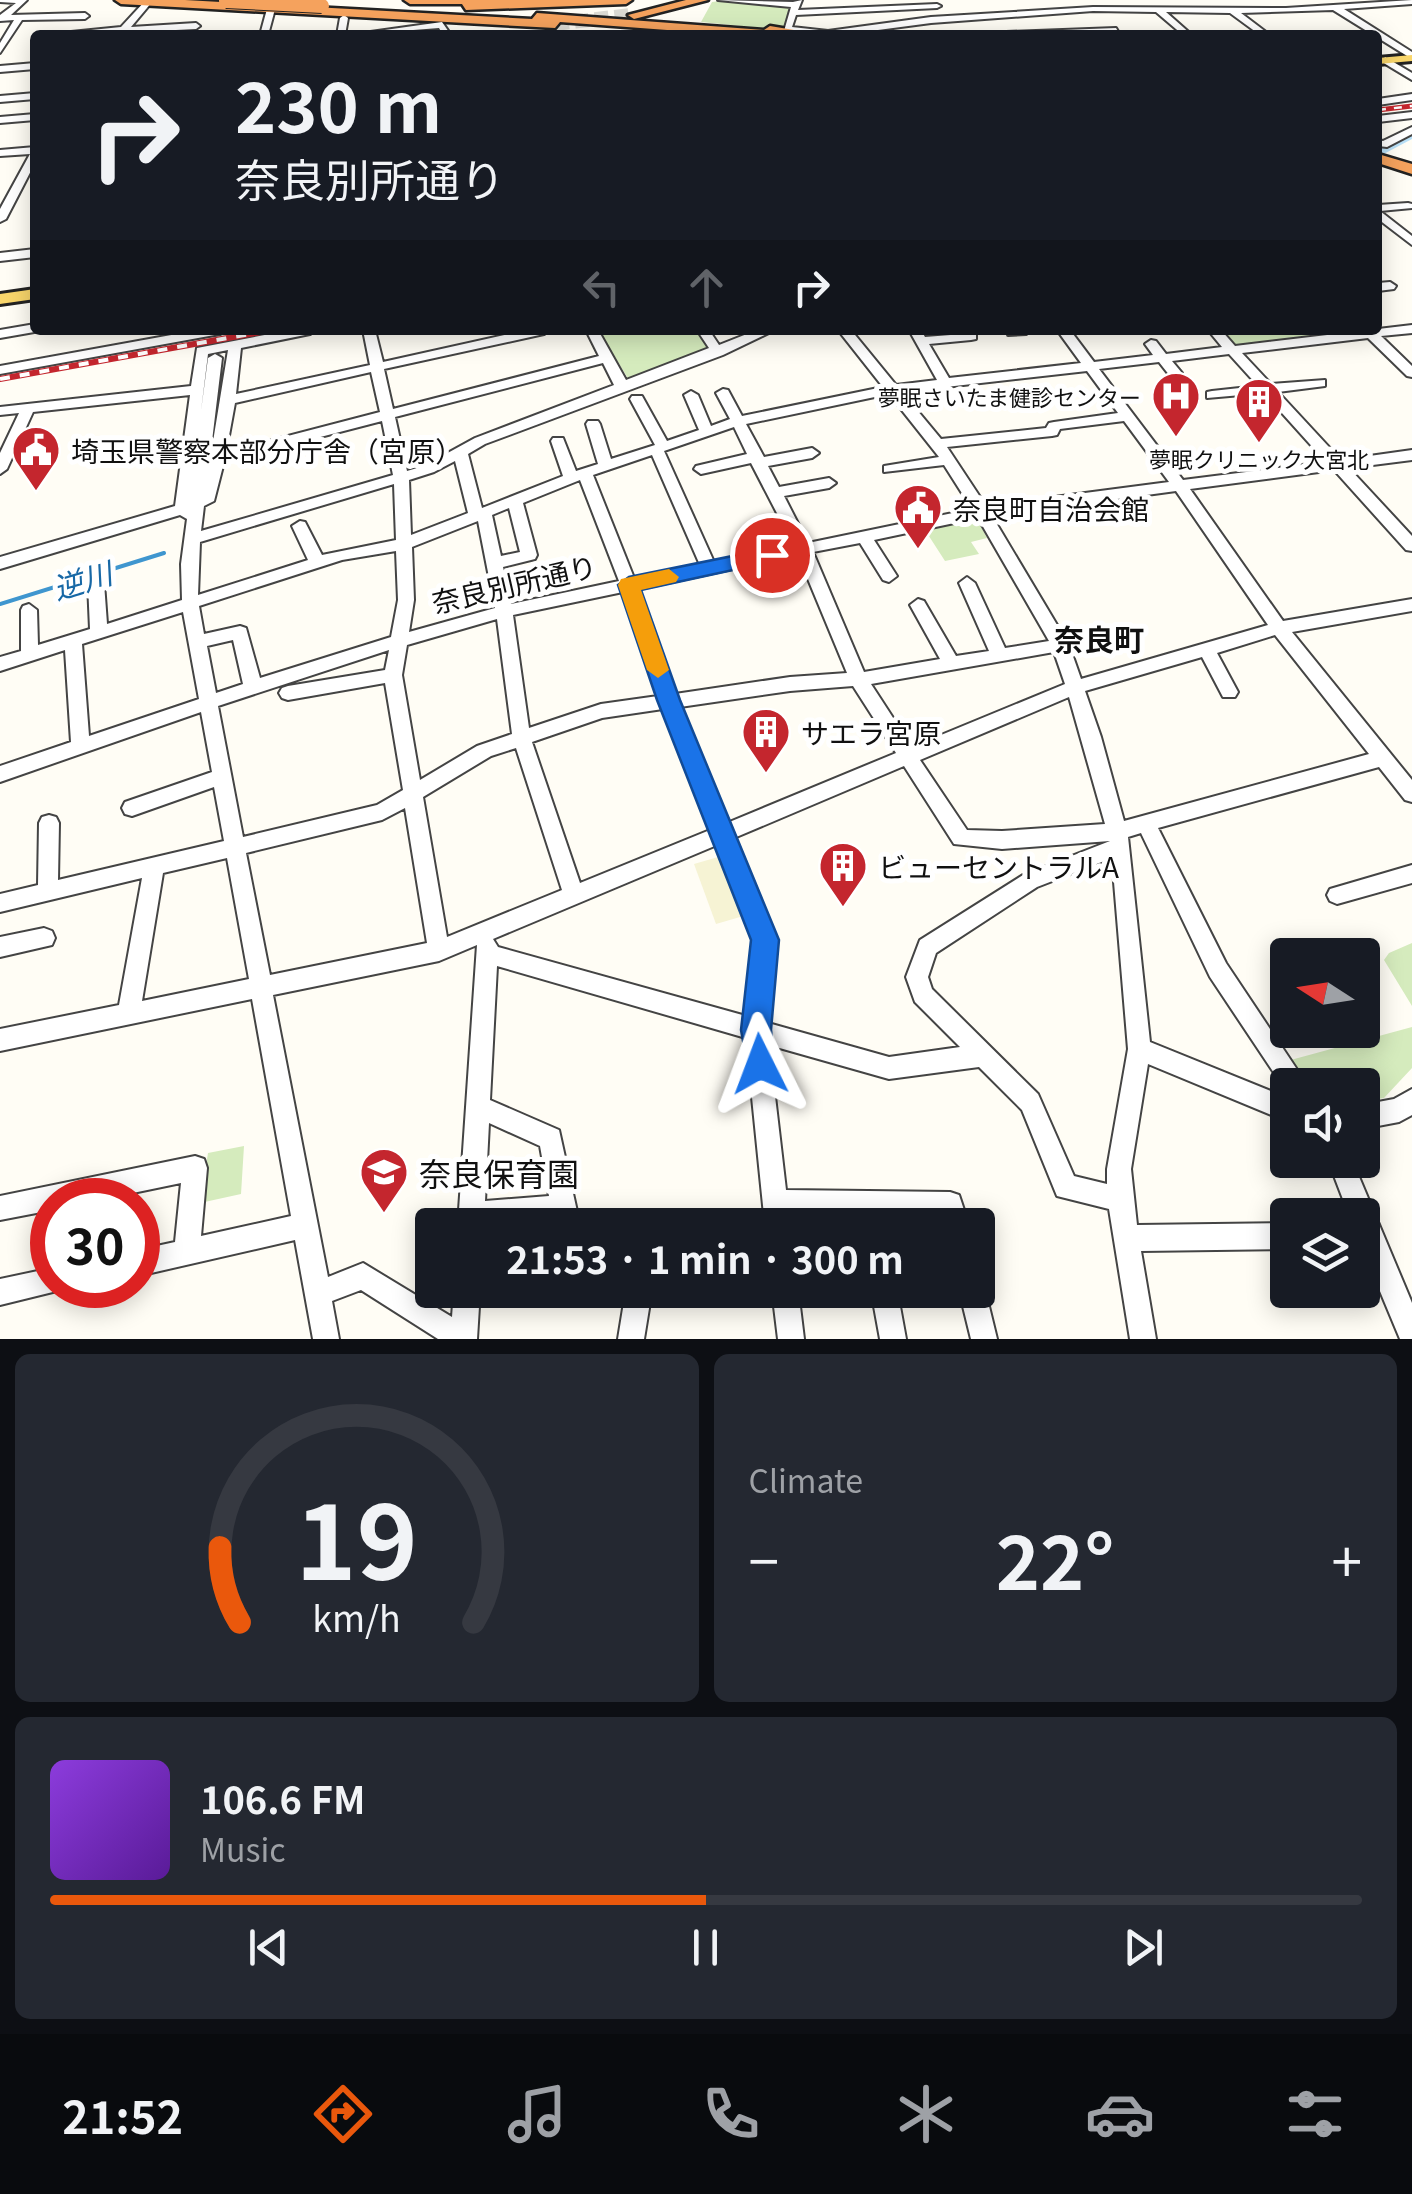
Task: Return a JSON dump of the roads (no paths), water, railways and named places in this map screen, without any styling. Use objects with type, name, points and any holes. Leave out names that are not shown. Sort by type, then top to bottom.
[{"type":"highway","points":[[121,0],[467,6],[626,0]]},
{"type":"highway","points":[[272,2],[290,0]]},
{"type":"highway","points":[[399,0],[510,4],[768,30]]},
{"type":"highway","points":[[410,0],[470,4]]},
{"type":"highway","points":[[630,15],[702,0]]},
{"type":"highway","points":[[209,2],[324,4],[676,30]]},
{"type":"highway","points":[[272,2],[610,30]]},
{"type":"highway","points":[[352,4],[715,30]]},
{"type":"highway","points":[[534,25],[555,24]]},
{"type":"highway","points":[[1383,147],[1412,162]]},
{"type":"highway","points":[[1382,159],[1412,170]]},
{"type":"main road","points":[[1382,61],[1412,57]]},
{"type":"main road","points":[[0,299],[30,295]]},
{"type":"street","points":[[0,0],[24,1],[1,18]]},
{"type":"street","points":[[722,0],[834,11],[935,3],[951,23]]},
{"type":"street","points":[[1083,0],[1115,30]]},
{"type":"street","points":[[1218,0],[1259,30]]},
{"type":"street","points":[[1288,0],[1300,10]]},
{"type":"street","points":[[123,30],[148,2]]},
{"type":"street","points":[[195,30],[209,2]]},
{"type":"street","points":[[265,30],[272,2]]},
{"type":"street","points":[[883,30],[919,22],[951,23],[1093,9],[1300,10],[1409,2]]},
{"type":"street","points":[[795,6],[788,29],[796,30]]},
{"type":"street","points":[[1334,7],[1370,30]]},
{"type":"street","points":[[1156,8],[1182,30]]},
{"type":"street","points":[[834,11],[858,30]]},
{"type":"street","points":[[1,18],[85,16],[76,30]]},
{"type":"street","points":[[1,46],[20,18]]},
{"type":"street","points":[[341,30],[344,18]]},
{"type":"street","points":[[919,22],[920,30]]},
{"type":"street","points":[[398,30],[442,25],[444,30]]},
{"type":"street","points":[[1382,38],[1412,57]]},
{"type":"street","points":[[1382,62],[1412,77]]},
{"type":"street","points":[[0,69],[30,66]]},
{"type":"street","points":[[19,97],[30,74]]},
{"type":"street","points":[[0,99],[30,96]]},
{"type":"street","points":[[1382,101],[1412,96]]},
{"type":"street","points":[[1382,119],[1412,115]]},
{"type":"street","points":[[0,132],[2,120],[30,117]]},
{"type":"street","points":[[1383,147],[1410,138]]},
{"type":"street","points":[[0,153],[30,152]]},
{"type":"street","points":[[0,219],[30,161]]},
{"type":"street","points":[[0,184],[18,182]]},
{"type":"street","points":[[1382,210],[1408,206]]},
{"type":"street","points":[[1382,214],[1405,231],[1412,242]]},
{"type":"street","points":[[0,257],[30,254]]},
{"type":"street","points":[[0,334],[30,329]]},
{"type":"street","points":[[1382,331],[1412,329]]},
{"type":"street","points":[[0,370],[189,335]]},
{"type":"street","points":[[285,335],[202,351],[194,390],[190,603],[326,1339]]},
{"type":"street","points":[[370,335],[401,478],[406,600],[393,675],[439,951]]},
{"type":"street","points":[[228,400],[521,335]]},
{"type":"street","points":[[594,335],[623,388]]},
{"type":"street","points":[[706,335],[718,352]]},
{"type":"street","points":[[192,539],[232,530],[308,502],[401,478],[757,335]]},
{"type":"street","points":[[848,335],[949,460],[1060,645],[1076,687],[1120,838],[1139,1049],[1119,1169],[1120,1199],[1143,1339]]},
{"type":"street","points":[[1067,335],[1278,628],[1412,794]]},
{"type":"street","points":[[1218,335],[1412,546]]},
{"type":"street","points":[[0,664],[317,562],[404,544],[578,476],[736,422],[893,389],[1089,365],[1156,350],[1184,354],[1343,335]]},
{"type":"street","points":[[1372,335],[1412,372]]},
{"type":"street","points":[[918,336],[945,382]]},
{"type":"street","points":[[918,336],[972,336]]},
{"type":"street","points":[[1172,340],[1184,354]]},
{"type":"street","points":[[0,563],[192,510],[206,500],[217,459],[235,345]]},
{"type":"street","points":[[1156,350],[1175,373]]},
{"type":"street","points":[[192,510],[214,358]]},
{"type":"street","points":[[217,459],[606,358]]},
{"type":"street","points":[[1212,395],[1320,383]]},
{"type":"street","points":[[0,411],[194,390]]},
{"type":"street","points":[[723,393],[803,548],[858,679],[961,838],[1120,838]]},
{"type":"street","points":[[691,394],[707,432]]},
{"type":"street","points":[[637,399],[709,568]]},
{"type":"street","points":[[0,469],[28,408]]},
{"type":"street","points":[[938,444],[1052,432],[1054,426],[1128,416]]},
{"type":"street","points":[[593,424],[606,466]]},
{"type":"street","points":[[558,441],[629,585],[668,700],[765,940],[756,1030],[776,1208]]},
{"type":"street","points":[[460,452],[494,563],[521,736],[574,895]]},
{"type":"street","points":[[701,469],[812,452]]},
{"type":"street","name":"奈良別所通り","points":[[0,774],[401,638],[504,611],[982,512],[1412,455]]},
{"type":"street","points":[[889,470],[949,460]]},
{"type":"street","points":[[774,492],[829,483]]},
{"type":"street","points":[[494,563],[529,555],[515,500]]},
{"type":"street","points":[[300,526],[317,562]]},
{"type":"street","points":[[864,536],[890,576]]},
{"type":"street","points":[[968,583],[1000,656]]},
{"type":"street","points":[[96,584],[99,632]]},
{"type":"street","points":[[918,605],[952,665]]},
{"type":"street","points":[[0,1040],[487,943],[574,895],[1076,687],[1278,628],[1412,605]]},
{"type":"street","points":[[29,610],[30,654]]},
{"type":"street","points":[[197,642],[240,632],[253,688]]},
{"type":"street","points":[[73,640],[81,748]]},
{"type":"street","points":[[0,903],[382,812],[484,751],[601,711],[858,679],[1060,645]]},
{"type":"street","points":[[1206,649],[1229,692]]},
{"type":"street","points":[[288,694],[393,675]]},
{"type":"street","points":[[1120,1199],[1066,1187],[1030,1102],[923,995],[917,977],[928,947],[1030,881],[1147,825],[1383,758]]},
{"type":"street","points":[[132,808],[220,777]]},
{"type":"street","points":[[48,892],[50,823]]},
{"type":"street","points":[[1147,825],[1218,970],[1283,1068]]},
{"type":"street","points":[[128,1016],[154,866]]},
{"type":"street","points":[[1337,896],[1368,882],[1384,884],[1412,874]]},
{"type":"street","points":[[0,947],[44,938]]},
{"type":"street","points":[[487,943],[756,1030],[889,1068],[980,1056]]},
{"type":"street","points":[[473,1208],[487,943]]},
{"type":"street","points":[[1139,1049],[1270,1103]]},
{"type":"street","points":[[1380,1114],[1412,1102]]},
{"type":"street","points":[[478,1106],[551,1138],[564,1208]]},
{"type":"street","points":[[1,1210],[195,1168],[187,1252]]},
{"type":"street","points":[[873,1208],[950,1204],[951,1208]]},
{"type":"street","points":[[160,1258],[306,1225]]},
{"type":"street","points":[[1126,1238],[1270,1236]]},
{"type":"street","points":[[1380,1262],[1412,1335]]},
{"type":"street","points":[[318,1294],[364,1276],[463,1339],[466,1308]]},
{"type":"street","points":[[0,1292],[30,1286]]},
{"type":"street","points":[[632,1339],[636,1308]]},
{"type":"street","points":[[787,1308],[790,1339]]},
{"type":"street","points":[[887,1308],[893,1339]]},
{"type":"street","points":[[976,1308],[984,1339]]},
{"type":"waterway","name":"逆川","points":[[1382,150],[1412,133]]},
{"type":"waterway","name":"逆川","points":[[0,604],[164,553]]},
{"type":"tunnel","points":[[555,24],[630,15]]},
{"type":"tunnel","points":[[215,358],[219,335]]},
{"type":"railway","points":[[1382,110],[1412,106]]},
{"type":"railway","points":[[0,379],[244,335]]},
{"type":"place","name":"夢眠さいたま健診センター","points":[[1176,438]]},
{"type":"place","name":"夢眠クリニック大宮北","points":[[1259,444]]},
{"type":"place","name":"埼玉県警察本部分庁舎（宮原）","points":[[36,492]]},
{"type":"place","name":"奈良町自治会館","points":[[918,550]]},
{"type":"place","name":"サエラ宮原","points":[[766,774]]},
{"type":"place","name":"ビューセントラルA","points":[[843,908]]},
{"type":"place","name":"奈良保育園","points":[[384,1214]]},
{"type":"district","name":"奈良町","points":[[1099,638]]}]
